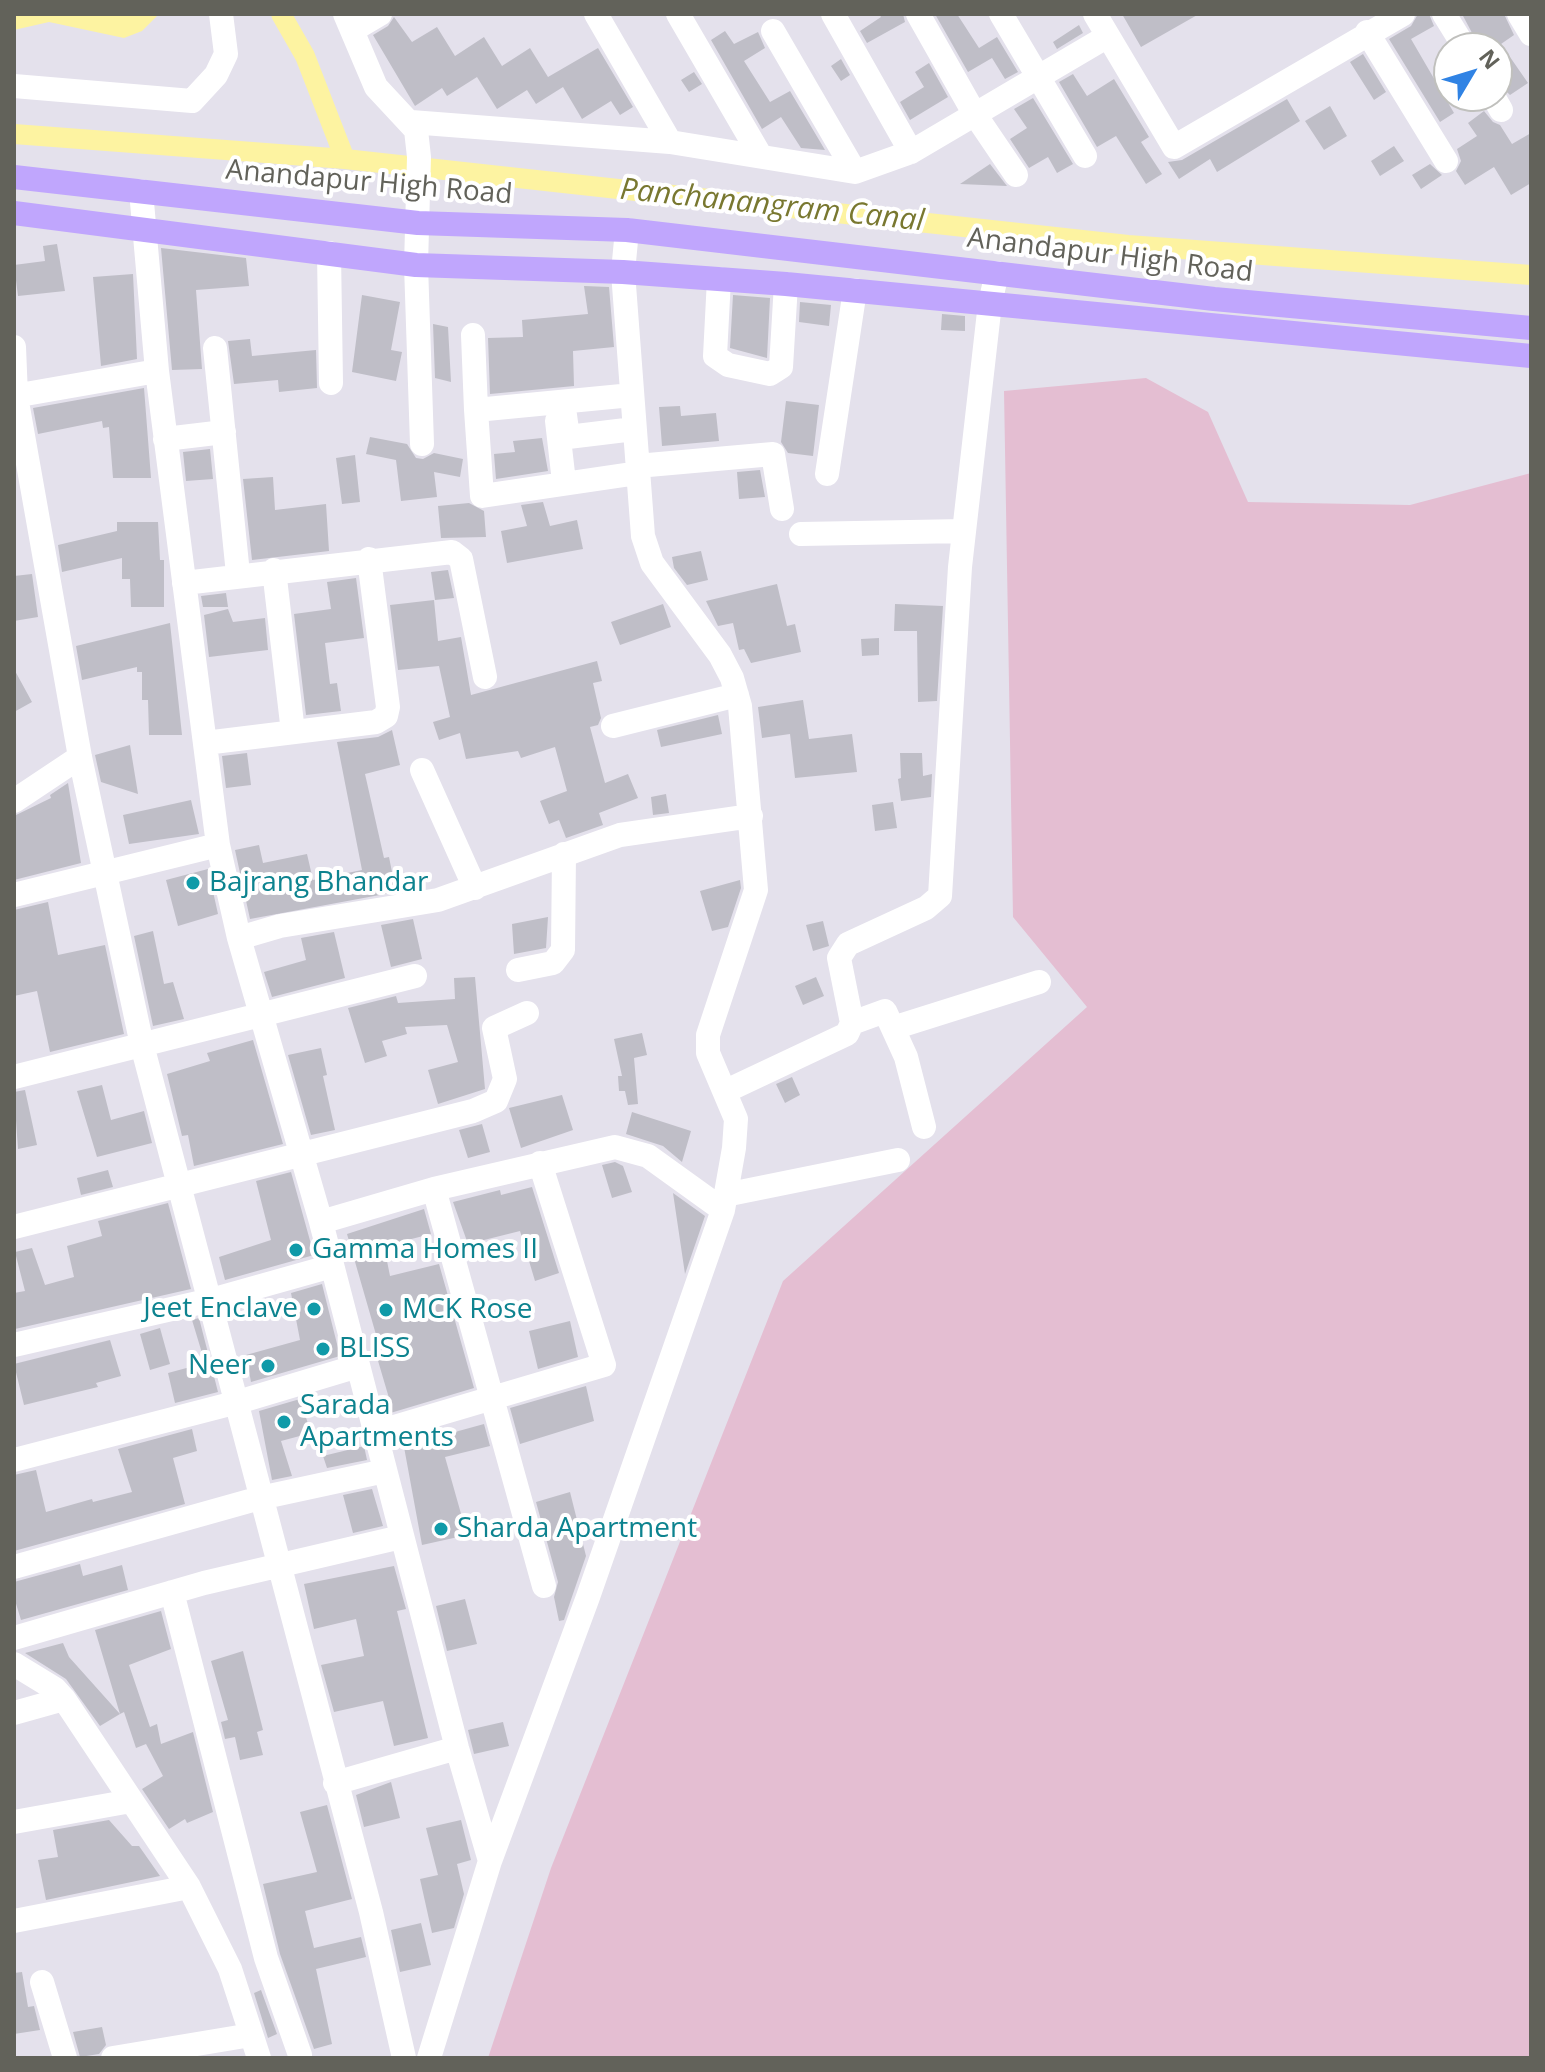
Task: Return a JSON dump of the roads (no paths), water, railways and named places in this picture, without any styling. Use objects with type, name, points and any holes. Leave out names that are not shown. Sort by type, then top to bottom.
[{"type":"main road","name":"Anandapur High Road","points":[[14,177],[418,223],[627,230],[1214,299],[1531,328]]},
{"type":"main road","name":"Anandapur High Road","points":[[14,213],[416,265],[713,278],[1531,356]]},
{"type":"street","points":[[14,86],[192,101],[216,75],[226,54],[221,14]]},
{"type":"street","points":[[380,14],[349,22],[376,87],[411,122],[419,157],[416,265],[422,444]]},
{"type":"street","points":[[596,14],[670,142]]},
{"type":"street","points":[[678,14],[760,155]]},
{"type":"street","points":[[833,14],[911,152]]},
{"type":"street","points":[[918,14],[974,113],[1016,175]]},
{"type":"street","points":[[1001,14],[1085,156]]},
{"type":"street","points":[[1095,14],[1174,147],[1367,32],[1403,14]]},
{"type":"street","points":[[1444,14],[1455,32]]},
{"type":"street","points":[[1519,14],[1531,34]]},
{"type":"street","points":[[773,31],[855,172]]},
{"type":"street","points":[[1367,32],[1446,161]]},
{"type":"street","points":[[411,122],[670,142],[855,172],[911,152],[1108,36]]},
{"type":"street","points":[[141,191],[165,439],[218,845],[239,938],[321,1222],[401,1537],[490,1861]]},
{"type":"street","points":[[429,2058],[490,1861],[588,1597],[724,1203],[736,1119],[708,1053],[708,1035],[756,890],[737,695],[720,655],[652,563],[643,536],[623,272],[627,230]]},
{"type":"street","points":[[329,253],[331,383]]},
{"type":"street","points":[[726,1091],[847,1034],[852,1023],[839,958],[848,944],[926,908],[940,896],[964,531],[990,303],[997,273]]},
{"type":"street","points":[[713,278],[715,356],[728,365],[770,374],[781,367],[786,284]]},
{"type":"street","points":[[700,336],[713,278]]},
{"type":"street","points":[[827,474],[855,290]]},
{"type":"street","points":[[473,335],[482,496],[568,475],[773,454],[782,509]]},
{"type":"street","points":[[14,347],[15,396],[80,757],[142,1045],[371,1912],[404,2058]]},
{"type":"street","points":[[215,348],[238,574]]},
{"type":"street","points":[[15,396],[157,371]]},
{"type":"street","points":[[563,418],[632,395]]},
{"type":"street","points":[[476,410],[563,418],[634,429]]},
{"type":"street","points":[[563,418],[568,475]]},
{"type":"street","points":[[563,418],[568,475]]},
{"type":"street","points":[[165,439],[224,432]]},
{"type":"street","points":[[801,534],[964,531]]},
{"type":"street","points":[[184,583],[369,559],[457,554],[485,677]]},
{"type":"street","points":[[205,743],[376,722],[386,716],[388,707],[369,559]]},
{"type":"street","points":[[274,570],[293,732]]},
{"type":"street","points":[[613,726],[737,695]]},
{"type":"street","points":[[14,801],[80,757]]},
{"type":"street","points":[[422,770],[475,888]]},
{"type":"street","points":[[239,938],[280,926],[438,900],[620,835],[751,816]]},
{"type":"street","points":[[14,895],[218,845]]},
{"type":"street","points":[[518,970],[553,963],[563,950],[564,854]]},
{"type":"street","points":[[14,1077],[415,976]]},
{"type":"street","points":[[893,1028],[1039,982]]},
{"type":"street","points":[[852,1023],[885,1011],[906,1057],[924,1127]]},
{"type":"street","points":[[14,1227],[301,1157],[473,1111],[496,1101],[505,1079],[494,1028],[527,1013]]},
{"type":"street","points":[[321,1222],[434,1189],[615,1147],[634,1150],[724,1203],[898,1160]]},
{"type":"street","points":[[374,1433],[604,1365],[540,1163]]},
{"type":"street","points":[[434,1189],[544,1586]]},
{"type":"street","points":[[14,1345],[211,1300],[332,1266]]},
{"type":"street","points":[[14,1460],[238,1402],[358,1366]]},
{"type":"street","points":[[14,1567],[260,1498],[385,1471]]},
{"type":"street","points":[[14,1638],[278,1564],[401,1537]]},
{"type":"street","points":[[172,1592],[266,1958],[300,2055]]},
{"type":"street","points":[[14,1664],[55,1689],[64,1699],[189,1887],[230,1969],[255,2046],[113,2058]]},
{"type":"street","points":[[14,1713],[64,1699]]},
{"type":"street","points":[[335,1783],[457,1748]]},
{"type":"street","points":[[14,1822],[131,1801]]},
{"type":"street","points":[[14,1921],[189,1887]]},
{"type":"street","points":[[230,1969],[266,1958]]},
{"type":"street","points":[[42,1982],[65,2058]]},
{"type":"waterway","points":[[281,14],[305,56],[345,159]]},
{"type":"waterway","name":"Panchanangram Canal","points":[[14,134],[345,159],[1128,245],[1531,275]]},
{"type":"place","name":"Bajrang Bhandar","points":[[193,883]]},
{"type":"place","name":"Gamma Homes II","points":[[296,1250]]},
{"type":"place","name":"Jeet Enclave","points":[[314,1309]]},
{"type":"place","name":"MCK Rose","points":[[386,1310]]},
{"type":"place","name":"BLISS","points":[[323,1349]]},
{"type":"place","name":"Neer","points":[[268,1366]]},
{"type":"place","name":"Sarada Apartments","points":[[284,1422]]},
{"type":"place","name":"Sharda Apartment","points":[[441,1529]]}]
